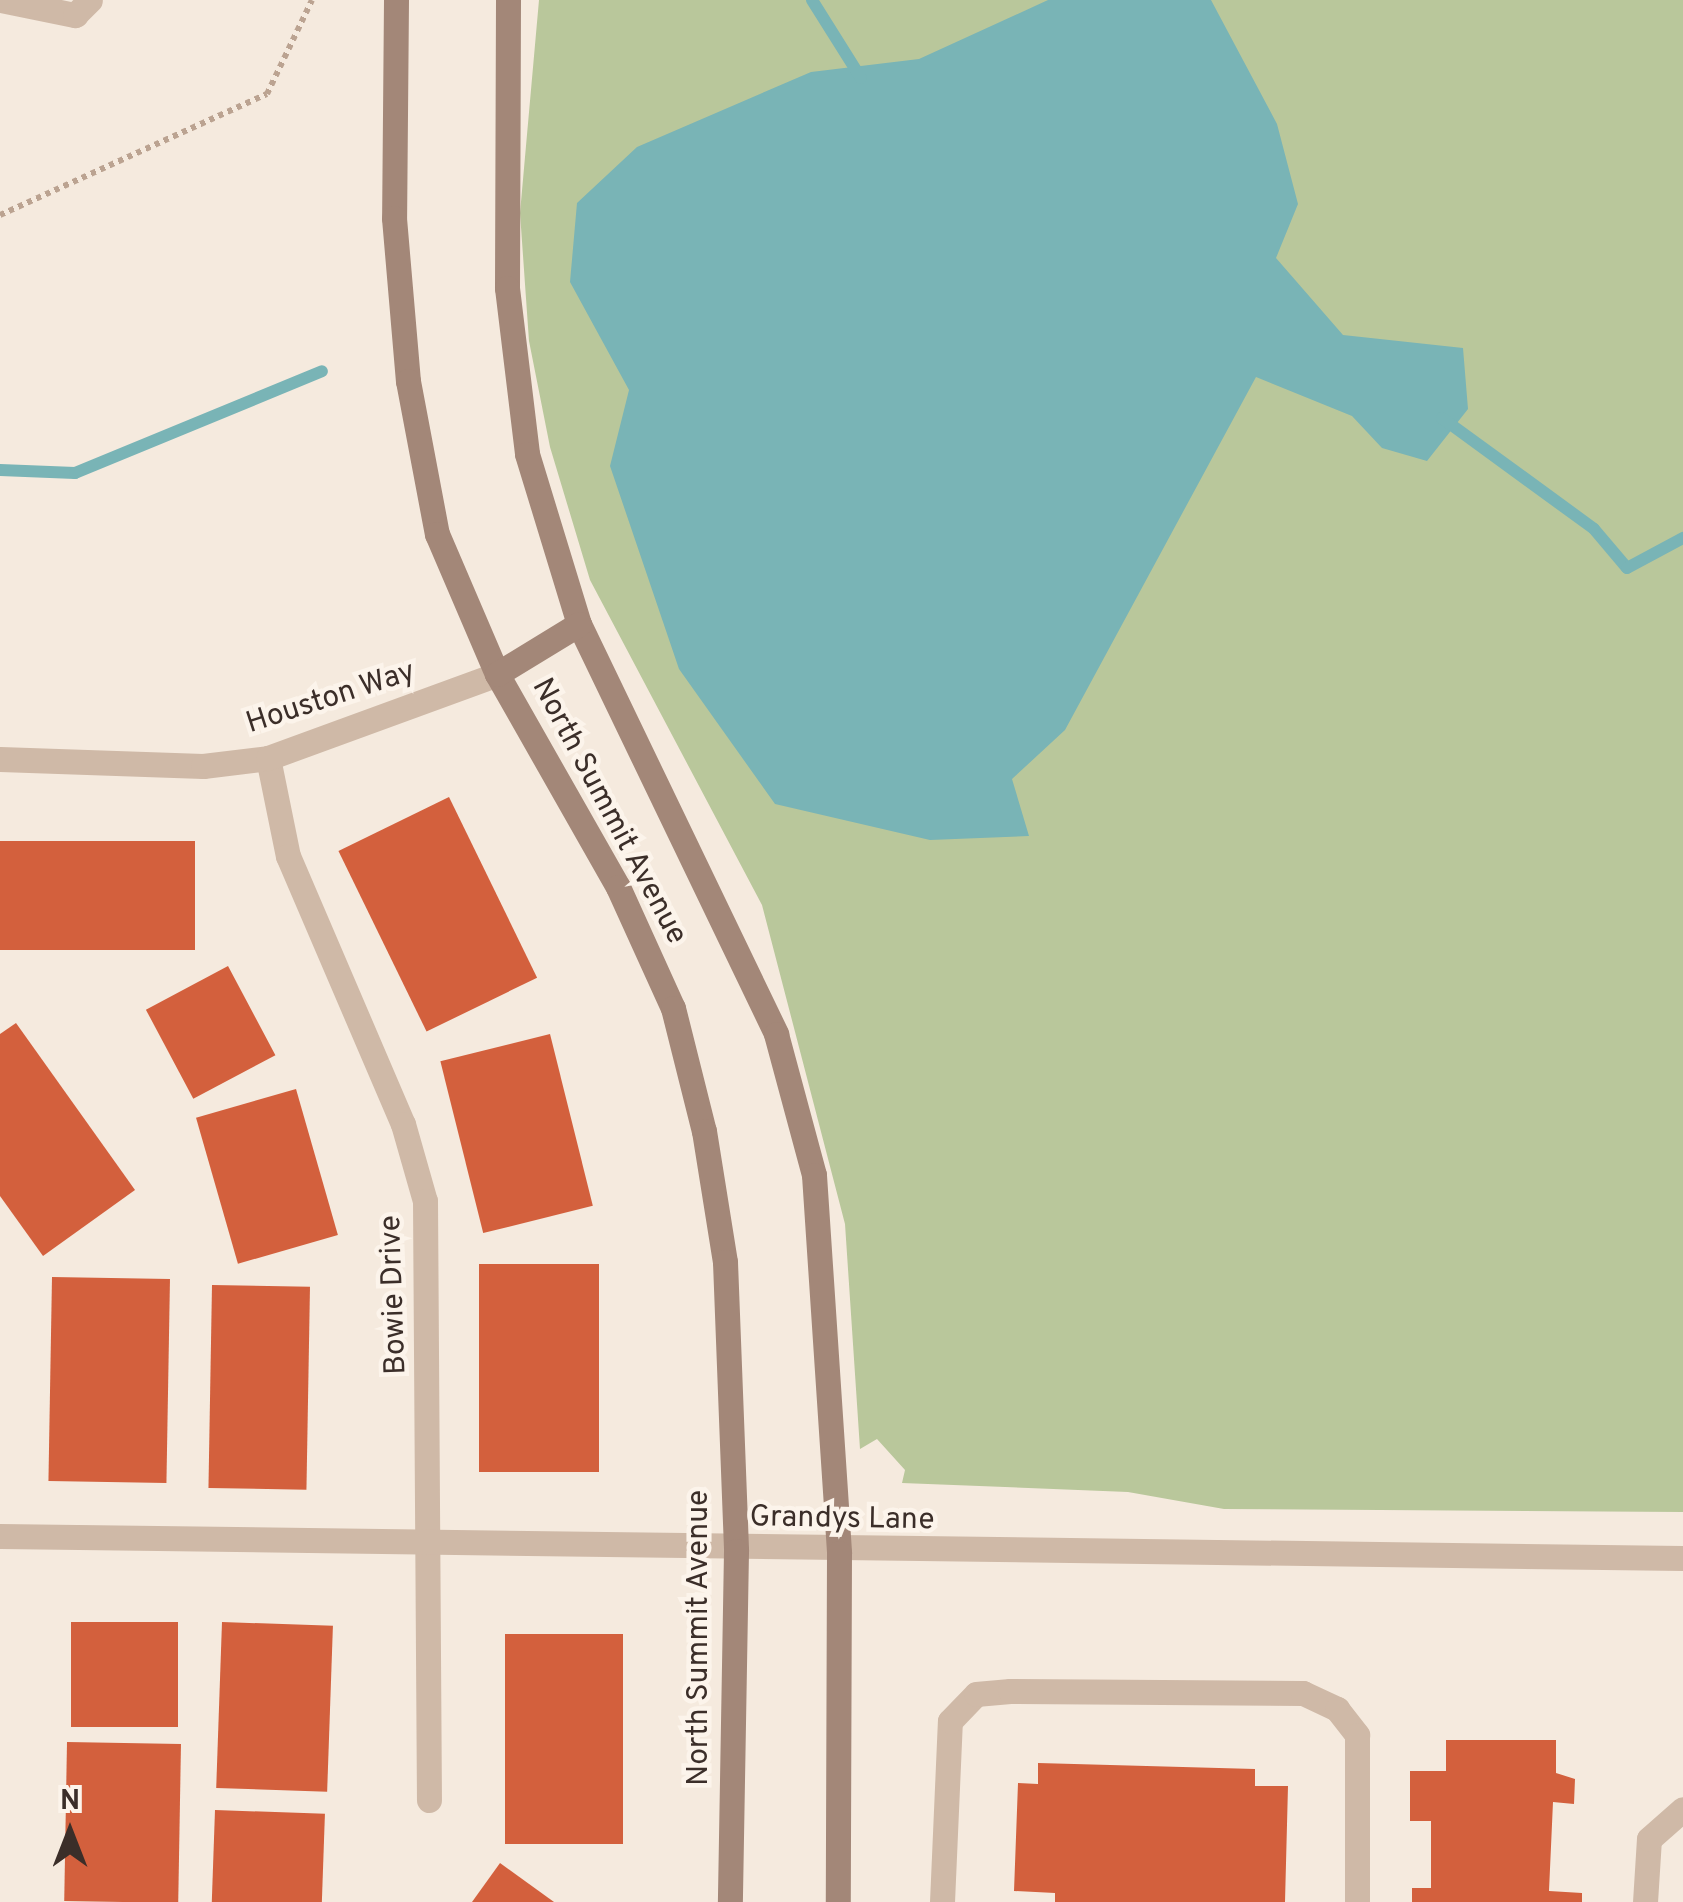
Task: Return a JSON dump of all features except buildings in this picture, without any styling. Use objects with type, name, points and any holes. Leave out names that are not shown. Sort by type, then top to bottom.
[{"type":"main road","name":"North Summit Avenue","points":[[396,0],[394,218],[408,381],[437,534],[496,674],[618,887],[673,1008],[725,1262],[736,1551],[730,1902]]},
{"type":"main road","name":"North Summit Avenue","points":[[508,0],[507,288],[528,454],[580,624],[776,1034],[814,1175],[839,1553],[838,1902]]},
{"type":"main road","points":[[496,674],[580,624]]},
{"type":"street","points":[[1,0],[76,15],[90,0]]},
{"type":"street","name":"Houston Way","points":[[0,759],[203,766],[268,758],[496,674]]},
{"type":"street","name":"Bowie Drive","points":[[268,758],[288,856],[403,1124],[425,1200],[430,1800]]},
{"type":"street","name":"Grandys Lane","points":[[0,1536],[839,1553],[1683,1558]]},
{"type":"street","points":[[942,1902],[950,1721],[976,1694],[1010,1691],[1303,1693],[1336,1709],[1356,1735],[1356,1902]]},
{"type":"street","points":[[1645,1902],[1650,1839],[1683,1809]]},
{"type":"path","points":[[0,215],[266,94],[312,0]]},
{"type":"green space","points":[[539,0],[1683,0],[1683,1512],[1224,1509],[1128,1492],[902,1483],[905,1470],[877,1439],[860,1449],[845,1224],[762,905],[590,580],[550,447],[529,341],[520,213]]},
{"type":"water","points":[[1048,0],[1211,0],[1277,124],[1298,204],[1276,258],[1343,335],[1463,348],[1468,409],[1427,461],[1382,448],[1352,416],[1256,377],[1065,730],[1012,779],[1029,836],[930,840],[775,804],[679,669],[610,466],[629,390],[570,282],[577,203],[637,147],[811,72],[919,59]]},
{"type":"waterway","points":[[812,0],[861,78]]},
{"type":"waterway","points":[[0,470],[75,473],[322,371]]},
{"type":"waterway","points":[[1442,418],[1594,529],[1627,568],[1683,538]]}]
